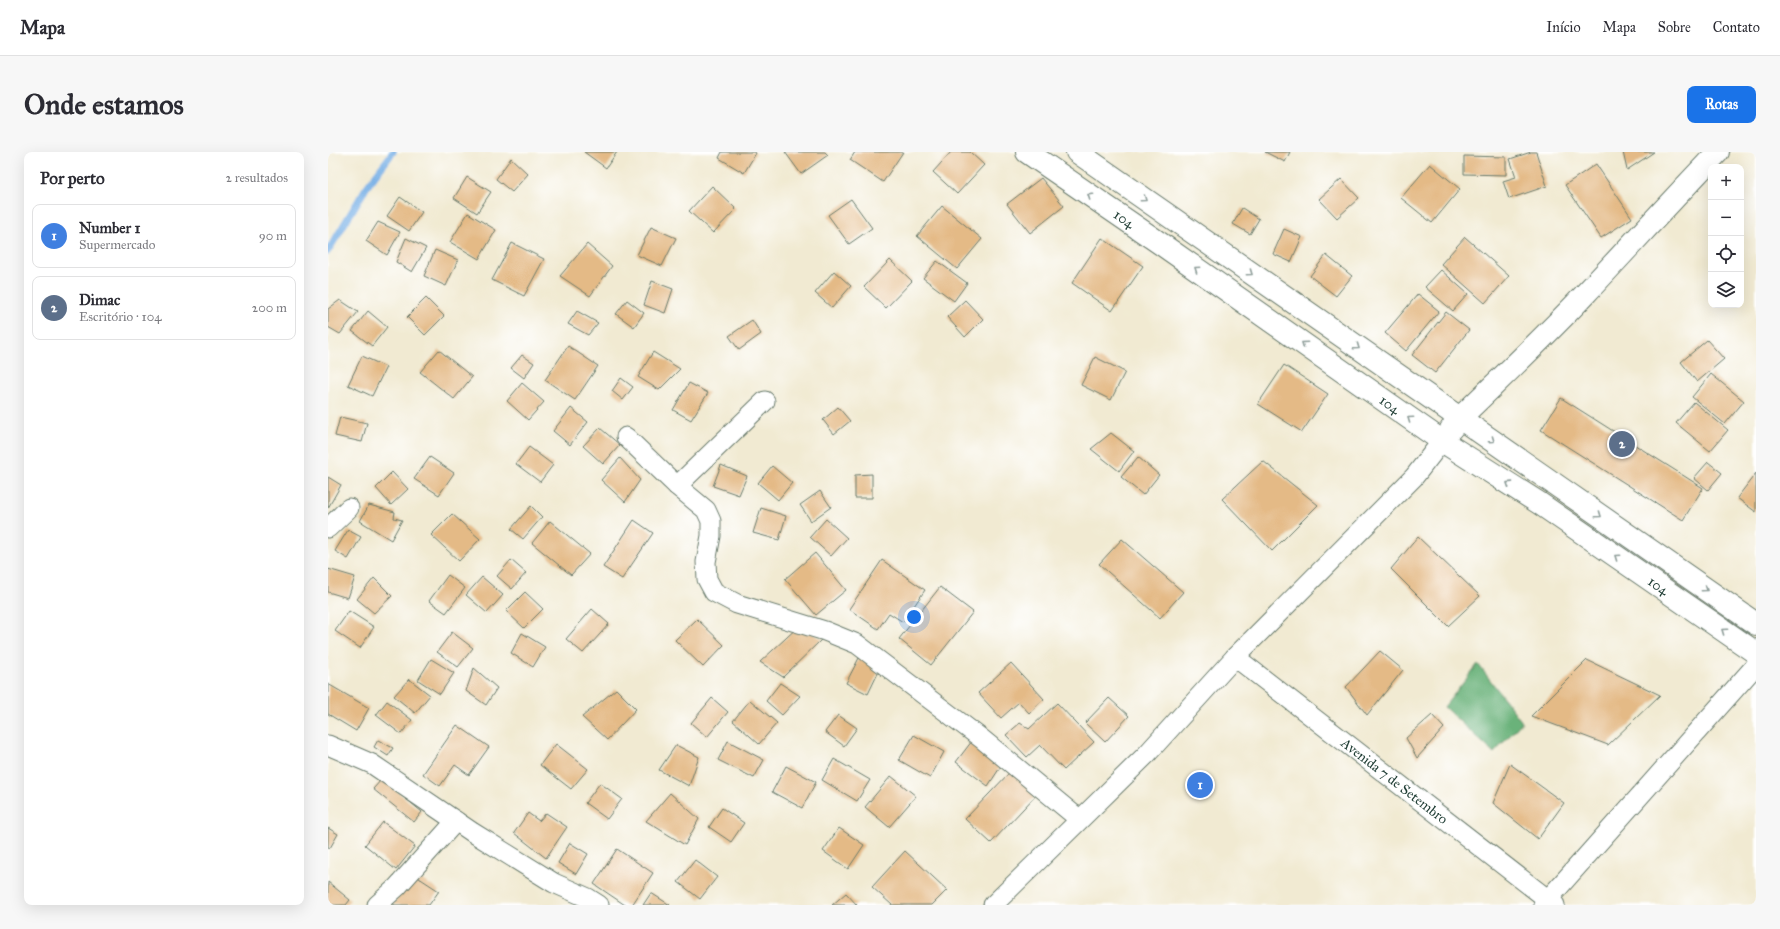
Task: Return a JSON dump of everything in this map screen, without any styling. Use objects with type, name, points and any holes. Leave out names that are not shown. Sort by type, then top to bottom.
[{"type":"street","name":"104","points":[[1026,152],[1164,246],[1442,441],[1539,503],[1756,653]]},
{"type":"street","points":[[1077,152],[1756,624]]},
{"type":"street","points":[[993,905],[1079,819],[1146,755],[1235,657],[1414,477],[1460,418],[1587,292],[1718,152]]},
{"type":"street","points":[[677,486],[765,401]]},
{"type":"street","points":[[626,438],[677,486],[706,510],[711,521],[711,536],[706,562],[707,579],[714,592],[737,604],[825,631],[857,644],[982,739],[1079,819]]},
{"type":"street","points":[[328,528],[349,508]]},
{"type":"street","name":"Avenida 7 de Setembro","points":[[1235,657],[1549,903]]},
{"type":"street","points":[[1549,903],[1756,665]]},
{"type":"street","points":[[328,745],[372,764],[456,821],[554,883],[588,898],[599,905]]},
{"type":"street","points":[[377,905],[397,887],[456,821]]},
{"type":"green space","points":[[1478,664],[1522,722],[1494,753],[1444,707]]},
{"type":"building","points":[[584,152],[617,152],[606,168]]},
{"type":"building","points":[[722,152],[756,153],[744,173],[719,158]]},
{"type":"building","points":[[785,152],[825,152],[828,155],[801,174]]},
{"type":"building","points":[[855,152],[903,152],[883,182],[850,160]]},
{"type":"building","points":[[951,152],[970,152],[984,165],[957,194],[933,172]]},
{"type":"building","points":[[1265,152],[1290,152],[1285,162]]},
{"type":"building","points":[[1531,152],[1536,152],[1547,186],[1509,199],[1503,181],[1516,177],[1510,159]]},
{"type":"building","points":[[1623,152],[1654,152],[1627,170]]},
{"type":"building","points":[[1464,156],[1506,157],[1506,175],[1464,174]]},
{"type":"building","points":[[511,158],[528,174],[512,192],[496,179]]},
{"type":"building","points":[[1430,164],[1460,189],[1432,223],[1401,198]]},
{"type":"building","points":[[1596,164],[1632,218],[1601,238],[1565,185]]},
{"type":"building","points":[[467,177],[491,192],[477,213],[454,198]]},
{"type":"building","points":[[1041,178],[1064,206],[1030,233],[1007,204]]},
{"type":"building","points":[[1341,179],[1359,198],[1337,218],[1319,199]]},
{"type":"building","points":[[712,186],[736,209],[713,233],[689,211]]},
{"type":"building","points":[[400,197],[422,212],[409,231],[387,216]]},
{"type":"building","points":[[851,199],[872,228],[849,244],[828,215]]},
{"type":"building","points":[[942,206],[982,239],[957,269],[917,236]]},
{"type":"building","points":[[1242,208],[1259,219],[1250,234],[1233,224]]},
{"type":"building","points":[[468,213],[496,230],[479,259],[450,242]]},
{"type":"building","points":[[378,222],[400,232],[387,255],[366,241]]},
{"type":"building","points":[[651,227],[676,238],[662,266],[637,255]]},
{"type":"building","points":[[1284,229],[1302,237],[1291,262],[1273,254]]},
{"type":"building","points":[[1465,237],[1509,276],[1485,303],[1441,264]]},
{"type":"building","points":[[406,238],[426,248],[412,272],[396,262]]},
{"type":"building","points":[[1102,238],[1143,266],[1112,311],[1072,283]]},
{"type":"building","points":[[512,243],[544,259],[524,296],[492,280]]},
{"type":"building","points":[[587,244],[612,266],[590,296],[560,276]]},
{"type":"building","points":[[435,250],[458,260],[446,286],[424,276]]},
{"type":"building","points":[[1326,255],[1352,276],[1336,296],[1310,276]]},
{"type":"building","points":[[890,260],[912,281],[886,308],[864,287]]},
{"type":"building","points":[[937,261],[967,283],[954,301],[923,278]]},
{"type":"building","points":[[1441,270],[1468,294],[1453,311],[1425,287]]},
{"type":"building","points":[[834,271],[851,286],[832,308],[815,293]]},
{"type":"building","points":[[652,281],[673,289],[665,313],[644,305]]},
{"type":"building","points":[[1418,294],[1439,311],[1406,351],[1385,333]]},
{"type":"building","points":[[426,298],[444,316],[425,335],[407,317]]},
{"type":"building","points":[[340,300],[358,312],[340,334],[328,327],[328,309]]},
{"type":"building","points":[[627,300],[644,313],[634,327],[616,314]]},
{"type":"building","points":[[965,300],[983,319],[965,337],[947,317]]},
{"type":"building","points":[[368,311],[387,327],[372,346],[352,331]]},
{"type":"building","points":[[577,311],[598,323],[588,335],[568,324]]},
{"type":"building","points":[[1446,312],[1469,330],[1435,373],[1412,355]]},
{"type":"building","points":[[752,320],[761,334],[739,350],[729,336]]},
{"type":"building","points":[[1707,340],[1724,359],[1697,382],[1681,362]]},
{"type":"building","points":[[568,346],[598,366],[575,400],[545,380]]},
{"type":"building","points":[[439,350],[472,377],[454,399],[420,372]]},
{"type":"building","points":[[653,352],[680,369],[659,390],[638,377]]},
{"type":"building","points":[[522,355],[534,363],[524,378],[511,368]]},
{"type":"building","points":[[362,356],[386,367],[372,396],[348,385]]},
{"type":"building","points":[[1095,357],[1125,372],[1111,400],[1081,385]]},
{"type":"building","points":[[1284,365],[1328,394],[1302,432],[1258,404]]},
{"type":"building","points":[[1711,374],[1744,401],[1725,424],[1692,397]]},
{"type":"building","points":[[621,378],[633,387],[623,400],[612,391]]},
{"type":"building","points":[[522,383],[544,402],[528,420],[507,401]]},
{"type":"building","points":[[689,383],[708,393],[691,420],[673,410]]},
{"type":"building","points":[[1561,398],[1703,488],[1683,520],[1541,430]]},
{"type":"building","points":[[1694,402],[1728,430],[1710,451],[1676,423]]},
{"type":"building","points":[[838,407],[850,421],[834,434],[823,420]]},
{"type":"building","points":[[571,408],[588,422],[570,445],[553,431]]},
{"type":"building","points":[[340,417],[367,423],[362,442],[335,436]]},
{"type":"building","points":[[600,428],[620,445],[603,464],[583,446]]},
{"type":"building","points":[[1111,433],[1134,451],[1119,471],[1091,449]]},
{"type":"building","points":[[529,447],[553,465],[540,482],[516,464]]},
{"type":"building","points":[[430,457],[454,473],[439,495],[414,479]]},
{"type":"building","points":[[1138,457],[1159,475],[1143,495],[1121,477]]},
{"type":"building","points":[[620,458],[640,480],[625,502],[601,480]]},
{"type":"building","points":[[1263,461],[1318,505],[1272,551],[1222,499]]},
{"type":"building","points":[[1708,462],[1722,473],[1708,490],[1694,478]]},
{"type":"building","points":[[721,465],[747,476],[739,495],[713,486]]},
{"type":"building","points":[[772,466],[792,483],[778,500],[758,483]]},
{"type":"building","points":[[392,472],[408,489],[391,505],[376,488]]},
{"type":"building","points":[[1756,473],[1756,512],[1737,498]]},
{"type":"building","points":[[872,474],[872,498],[855,498],[855,475]]},
{"type":"building","points":[[328,477],[341,485],[328,508]]},
{"type":"building","points":[[820,491],[831,507],[811,521],[800,505]]},
{"type":"building","points":[[369,505],[395,512],[394,518],[402,520],[391,540],[360,521]]},
{"type":"building","points":[[531,506],[542,517],[523,539],[511,529]]},
{"type":"building","points":[[761,508],[786,516],[779,540],[753,533]]},
{"type":"building","points":[[452,514],[480,539],[459,561],[431,535]]},
{"type":"building","points":[[826,519],[847,538],[831,556],[810,537]]},
{"type":"building","points":[[634,520],[653,533],[622,579],[603,567]]},
{"type":"building","points":[[550,521],[590,554],[571,575],[532,543]]},
{"type":"building","points":[[348,530],[361,537],[348,559],[335,551]]},
{"type":"building","points":[[1418,537],[1480,596],[1448,626],[1391,569]]},
{"type":"building","points":[[1122,539],[1183,592],[1160,618],[1099,564]]},
{"type":"building","points":[[815,553],[846,590],[816,615],[785,579]]},
{"type":"building","points":[[511,560],[526,573],[512,589],[497,576]]},
{"type":"building","points":[[882,560],[925,590],[903,622],[889,613],[878,629],[849,609]]},
{"type":"building","points":[[328,569],[355,577],[348,598],[328,592]]},
{"type":"building","points":[[448,575],[465,588],[446,613],[429,601]]},
{"type":"building","points":[[482,577],[503,595],[487,613],[466,595]]},
{"type":"building","points":[[374,578],[392,596],[374,613],[357,599]]},
{"type":"building","points":[[940,587],[973,612],[931,665],[899,639]]},
{"type":"building","points":[[525,592],[543,609],[524,628],[506,611]]},
{"type":"building","points":[[592,609],[609,624],[583,653],[566,639]]},
{"type":"building","points":[[349,611],[374,627],[360,648],[335,631]]},
{"type":"building","points":[[697,619],[724,645],[703,667],[675,640]]},
{"type":"building","points":[[799,626],[822,639],[783,677],[760,662]]},
{"type":"building","points":[[452,632],[473,648],[458,667],[437,652]]},
{"type":"building","points":[[522,633],[545,647],[533,667],[511,653]]},
{"type":"building","points":[[1380,651],[1403,670],[1367,715],[1346,687]]},
{"type":"building","points":[[859,658],[880,669],[868,694],[846,683]]},
{"type":"building","points":[[431,659],[454,673],[440,694],[418,680]]},
{"type":"building","points":[[1587,660],[1660,695],[1608,745],[1531,716]]},
{"type":"building","points":[[1011,663],[1044,699],[1029,713],[1019,702],[1001,718],[978,693]]},
{"type":"building","points":[[474,668],[497,688],[486,705],[466,691]]},
{"type":"building","points":[[409,679],[430,695],[415,713],[394,696]]},
{"type":"building","points":[[780,683],[800,696],[782,715],[766,701]]},
{"type":"building","points":[[328,684],[369,708],[356,731],[328,714]]},
{"type":"building","points":[[616,689],[636,709],[607,740],[582,717]]},
{"type":"building","points":[[712,698],[728,712],[707,737],[691,723]]},
{"type":"building","points":[[1109,698],[1129,716],[1105,742],[1085,723]]},
{"type":"building","points":[[750,700],[777,723],[759,744],[733,721]]},
{"type":"building","points":[[387,701],[412,720],[401,734],[376,715]]},
{"type":"building","points":[[1057,703],[1094,742],[1064,770],[1040,745],[1027,757],[1006,735],[1020,723],[1029,729]]},
{"type":"building","points":[[838,715],[857,728],[844,746],[825,732]]},
{"type":"building","points":[[1432,715],[1444,728],[1417,758],[1406,738]]},
{"type":"building","points":[[457,725],[489,747],[469,775],[455,765],[440,786],[423,774]]},
{"type":"building","points":[[914,735],[944,752],[930,778],[899,760]]},
{"type":"building","points":[[378,740],[393,748],[388,756],[374,747]]},
{"type":"building","points":[[728,741],[764,760],[754,778],[718,760]]},
{"type":"building","points":[[972,741],[1003,763],[988,786],[956,762]]},
{"type":"building","points":[[556,744],[588,769],[571,789],[540,765]]},
{"type":"building","points":[[676,745],[699,757],[689,786],[659,770]]},
{"type":"building","points":[[834,759],[870,780],[857,801],[822,780]]},
{"type":"building","points":[[1510,764],[1564,803],[1538,839],[1493,803]]},
{"type":"building","points":[[786,766],[816,782],[802,808],[772,792]]},
{"type":"building","points":[[1013,769],[1039,792],[991,843],[965,819]]},
{"type":"building","points":[[891,776],[916,796],[889,827],[865,807]]},
{"type":"building","points":[[382,779],[422,812],[414,822],[373,789]]},
{"type":"building","points":[[600,783],[622,799],[607,819],[585,803]]},
{"type":"building","points":[[670,793],[699,819],[685,845],[646,821]]},
{"type":"building","points":[[722,808],[744,823],[731,842],[709,827]]},
{"type":"building","points":[[528,813],[539,821],[546,813],[567,827],[546,858],[514,833]]},
{"type":"building","points":[[383,822],[415,846],[396,870],[365,845]]},
{"type":"building","points":[[328,828],[338,834],[330,848],[328,847]]},
{"type":"building","points":[[839,828],[864,845],[848,869],[823,851]]},
{"type":"building","points":[[570,843],[588,854],[576,874],[558,863]]},
{"type":"building","points":[[617,849],[653,873],[632,905],[625,905],[594,884]]},
{"type":"building","points":[[905,851],[947,890],[932,905],[892,905],[872,887]]},
{"type":"building","points":[[695,860],[717,877],[700,899],[678,882]]},
{"type":"building","points":[[413,874],[439,891],[429,905],[393,904]]},
{"type":"building","points":[[328,882],[350,900],[346,905],[328,905]]},
{"type":"building","points":[[651,893],[670,905],[643,905]]},
{"type":"building","points":[[846,893],[857,905],[832,905]]},
{"type":"waterway","points":[[328,251],[366,188],[393,152]]},
{"type":"place","name":"Dimac","points":[[1622,444]]},
{"type":"place","name":"Number 1","points":[[1200,785]]}]
